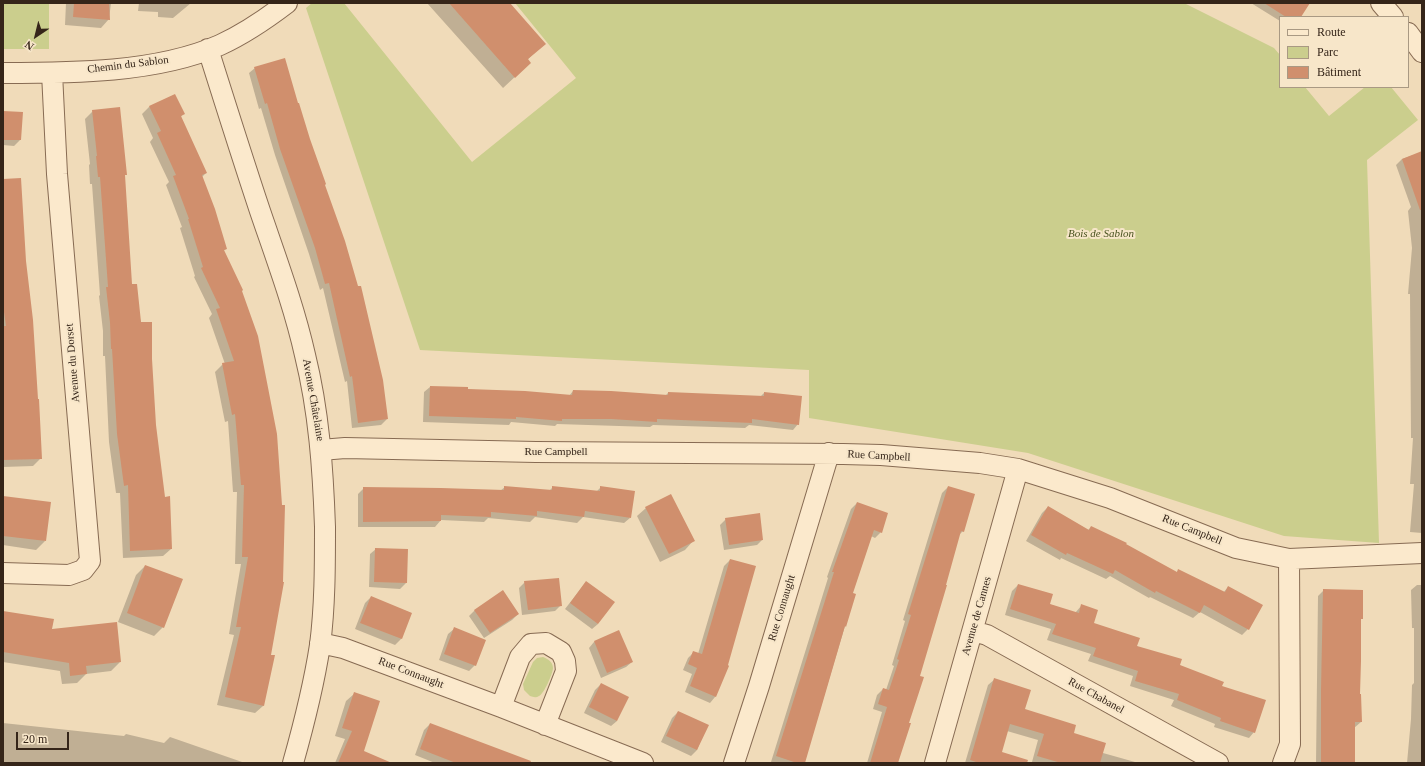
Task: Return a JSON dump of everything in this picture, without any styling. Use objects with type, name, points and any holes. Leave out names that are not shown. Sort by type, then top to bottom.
[{"type":"street","name":"Chemin du Sablon","points":[[3,73],[52,73],[115,69],[155,64],[208,50],[243,33],[287,3]]},
{"type":"street","points":[[1409,34],[1422,52]]},
{"type":"street","name":"Avenue Châtelaine","points":[[208,50],[282,276],[303,347],[315,406],[321,450],[325,566],[320,643],[304,723],[292,763]]},
{"type":"street","name":"Avenue du Dorset","points":[[3,573],[69,575],[83,570],[90,561],[58,182],[52,73]]},
{"type":"street","name":"Rue Campbell","points":[[321,450],[345,448],[536,452],[829,453],[881,455],[980,463],[1018,469],[1110,498],[1236,548],[1289,559],[1422,553]]},
{"type":"street","name":"Rue Connaught","points":[[734,763],[829,453]]},
{"type":"street","name":"Avenue de Cannes","points":[[935,763],[1018,469]]},
{"type":"street","points":[[1283,763],[1290,744],[1289,559]]},
{"type":"street","name":"Rue Chabanel","points":[[973,631],[987,635],[1218,763]]},
{"type":"street","name":"Rue Connaught","points":[[320,643],[343,648],[501,707],[643,763]]},
{"type":"street","points":[[501,707],[520,657],[531,644],[546,643],[561,652],[565,661],[566,671],[546,725]]},
{"type":"green space","points":[[3,3],[49,3],[49,49],[3,49]]},
{"type":"green space","name":"Bois de Sablon","points":[[312,3],[344,3],[472,162],[576,78],[515,3],[1184,3],[1274,48],[1279,54],[1279,88],[1306,88],[1329,116],[1364,88],[1392,88],[1418,120],[1367,160],[1379,543],[1284,536],[1028,453],[809,418],[809,370],[420,350],[306,8]]},
{"type":"green space","points":[[543,657],[551,662],[553,671],[541,694],[537,697],[532,697],[524,690],[523,684],[533,662],[537,658]]},
{"type":"building","points":[[74,3],[109,3],[110,20],[73,17]]},
{"type":"building","points":[[449,3],[510,3],[546,44],[528,59],[531,63],[515,78]]},
{"type":"building","points":[[1264,3],[1310,3],[1302,16],[1284,16]]},
{"type":"building","points":[[285,58],[298,103],[345,241],[358,286],[361,286],[383,380],[388,419],[358,423],[352,376],[350,377],[329,283],[325,284],[315,248],[280,149],[267,103],[265,104],[254,67]]},
{"type":"building","points":[[175,94],[185,114],[181,116],[207,173],[202,175],[215,209],[227,249],[224,250],[243,290],[242,291],[258,336],[277,434],[282,505],[285,505],[284,582],[271,655],[275,655],[264,706],[225,697],[241,627],[236,627],[248,557],[242,557],[244,485],[241,485],[235,414],[232,415],[222,363],[234,361],[216,309],[220,308],[201,268],[203,267],[189,219],[173,176],[176,175],[157,133],[161,131],[149,106]]},
{"type":"building","points":[[120,107],[127,175],[125,175],[132,284],[137,284],[141,322],[152,322],[152,359],[156,425],[165,497],[170,496],[172,549],[130,551],[128,485],[124,486],[117,434],[112,349],[106,287],[108,287],[100,177],[98,177],[92,110]]},
{"type":"building","points":[[3,111],[23,112],[21,140],[3,140]]},
{"type":"building","points":[[1422,151],[1422,210],[1420,210],[1402,159]]},
{"type":"building","points":[[21,178],[26,261],[33,320],[39,399],[42,459],[3,460],[3,326],[6,326],[3,305],[3,179]]},
{"type":"building","points":[[430,386],[468,387],[468,389],[525,391],[572,395],[573,390],[668,395],[668,392],[764,396],[764,392],[802,396],[799,425],[752,419],[752,423],[657,419],[657,422],[611,419],[562,419],[562,421],[516,417],[516,419],[429,416]]},
{"type":"building","points":[[504,486],[552,490],[552,486],[600,491],[600,486],[635,491],[631,518],[585,511],[584,517],[537,511],[537,516],[491,512],[491,517],[441,515],[441,521],[363,522],[363,487],[504,490]]},
{"type":"building","points":[[948,486],[975,494],[964,532],[961,531],[947,585],[920,676],[924,677],[898,763],[870,763],[887,707],[878,704],[883,688],[889,690],[899,660],[897,659],[911,615],[908,614]]},
{"type":"building","points":[[671,494],[695,541],[669,554],[645,507]]},
{"type":"building","points":[[3,496],[51,502],[46,541],[3,536]]},
{"type":"building","points":[[857,502],[888,513],[882,533],[874,530],[853,593],[856,594],[846,627],[845,626],[805,763],[797,763],[776,756],[834,572],[832,572]]},
{"type":"building","points":[[1048,506],[1089,530],[1091,526],[1127,543],[1126,544],[1177,572],[1178,569],[1225,592],[1228,586],[1263,605],[1249,630],[1204,605],[1200,613],[1156,591],[1155,593],[1115,570],[1113,574],[1067,553],[1066,555],[1031,535]]},
{"type":"building","points":[[760,513],[763,540],[729,545],[725,518]]},
{"type":"building","points":[[375,548],[408,549],[407,583],[374,582]]},
{"type":"building","points":[[730,559],[756,566],[728,665],[729,666],[716,697],[690,686],[697,668],[688,664],[693,651],[702,654]]},
{"type":"building","points":[[145,565],[183,579],[164,628],[127,613]]},
{"type":"building","points":[[559,578],[562,606],[528,610],[524,581]]},
{"type":"building","points":[[586,581],[615,602],[598,624],[570,603]]},
{"type":"building","points":[[1018,584],[1053,594],[1050,604],[1079,613],[1081,604],[1098,610],[1094,623],[1140,638],[1137,646],[1182,659],[1180,665],[1224,682],[1222,686],[1266,700],[1255,733],[1220,721],[1221,718],[1177,700],[1179,694],[1135,681],[1138,671],[1093,656],[1096,648],[1052,634],[1056,624],[1010,609]]},
{"type":"building","points":[[1323,589],[1363,590],[1360,694],[1362,722],[1355,722],[1355,763],[1321,763]]},
{"type":"building","points":[[503,590],[519,614],[490,633],[474,610]]},
{"type":"building","points":[[371,596],[412,613],[402,639],[360,623]]},
{"type":"building","points":[[3,611],[54,619],[52,629],[117,622],[121,662],[86,666],[87,674],[70,676],[69,663],[3,652]]},
{"type":"building","points":[[454,627],[486,640],[476,666],[444,654]]},
{"type":"building","points":[[619,630],[633,662],[607,673],[594,641]]},
{"type":"building","points":[[994,678],[1031,690],[1025,709],[1076,725],[1074,733],[1106,743],[1100,763],[1061,763],[1037,756],[1044,734],[1010,724],[1002,752],[1028,760],[1027,763],[979,763],[970,760]]},
{"type":"building","points":[[601,683],[629,697],[617,721],[589,707]]},
{"type":"building","points":[[354,692],[380,701],[364,751],[392,763],[338,763],[352,731],[342,728]]},
{"type":"building","points":[[678,711],[709,725],[697,750],[666,736]]},
{"type":"building","points":[[430,723],[531,761],[530,763],[456,763],[420,749]]}]
